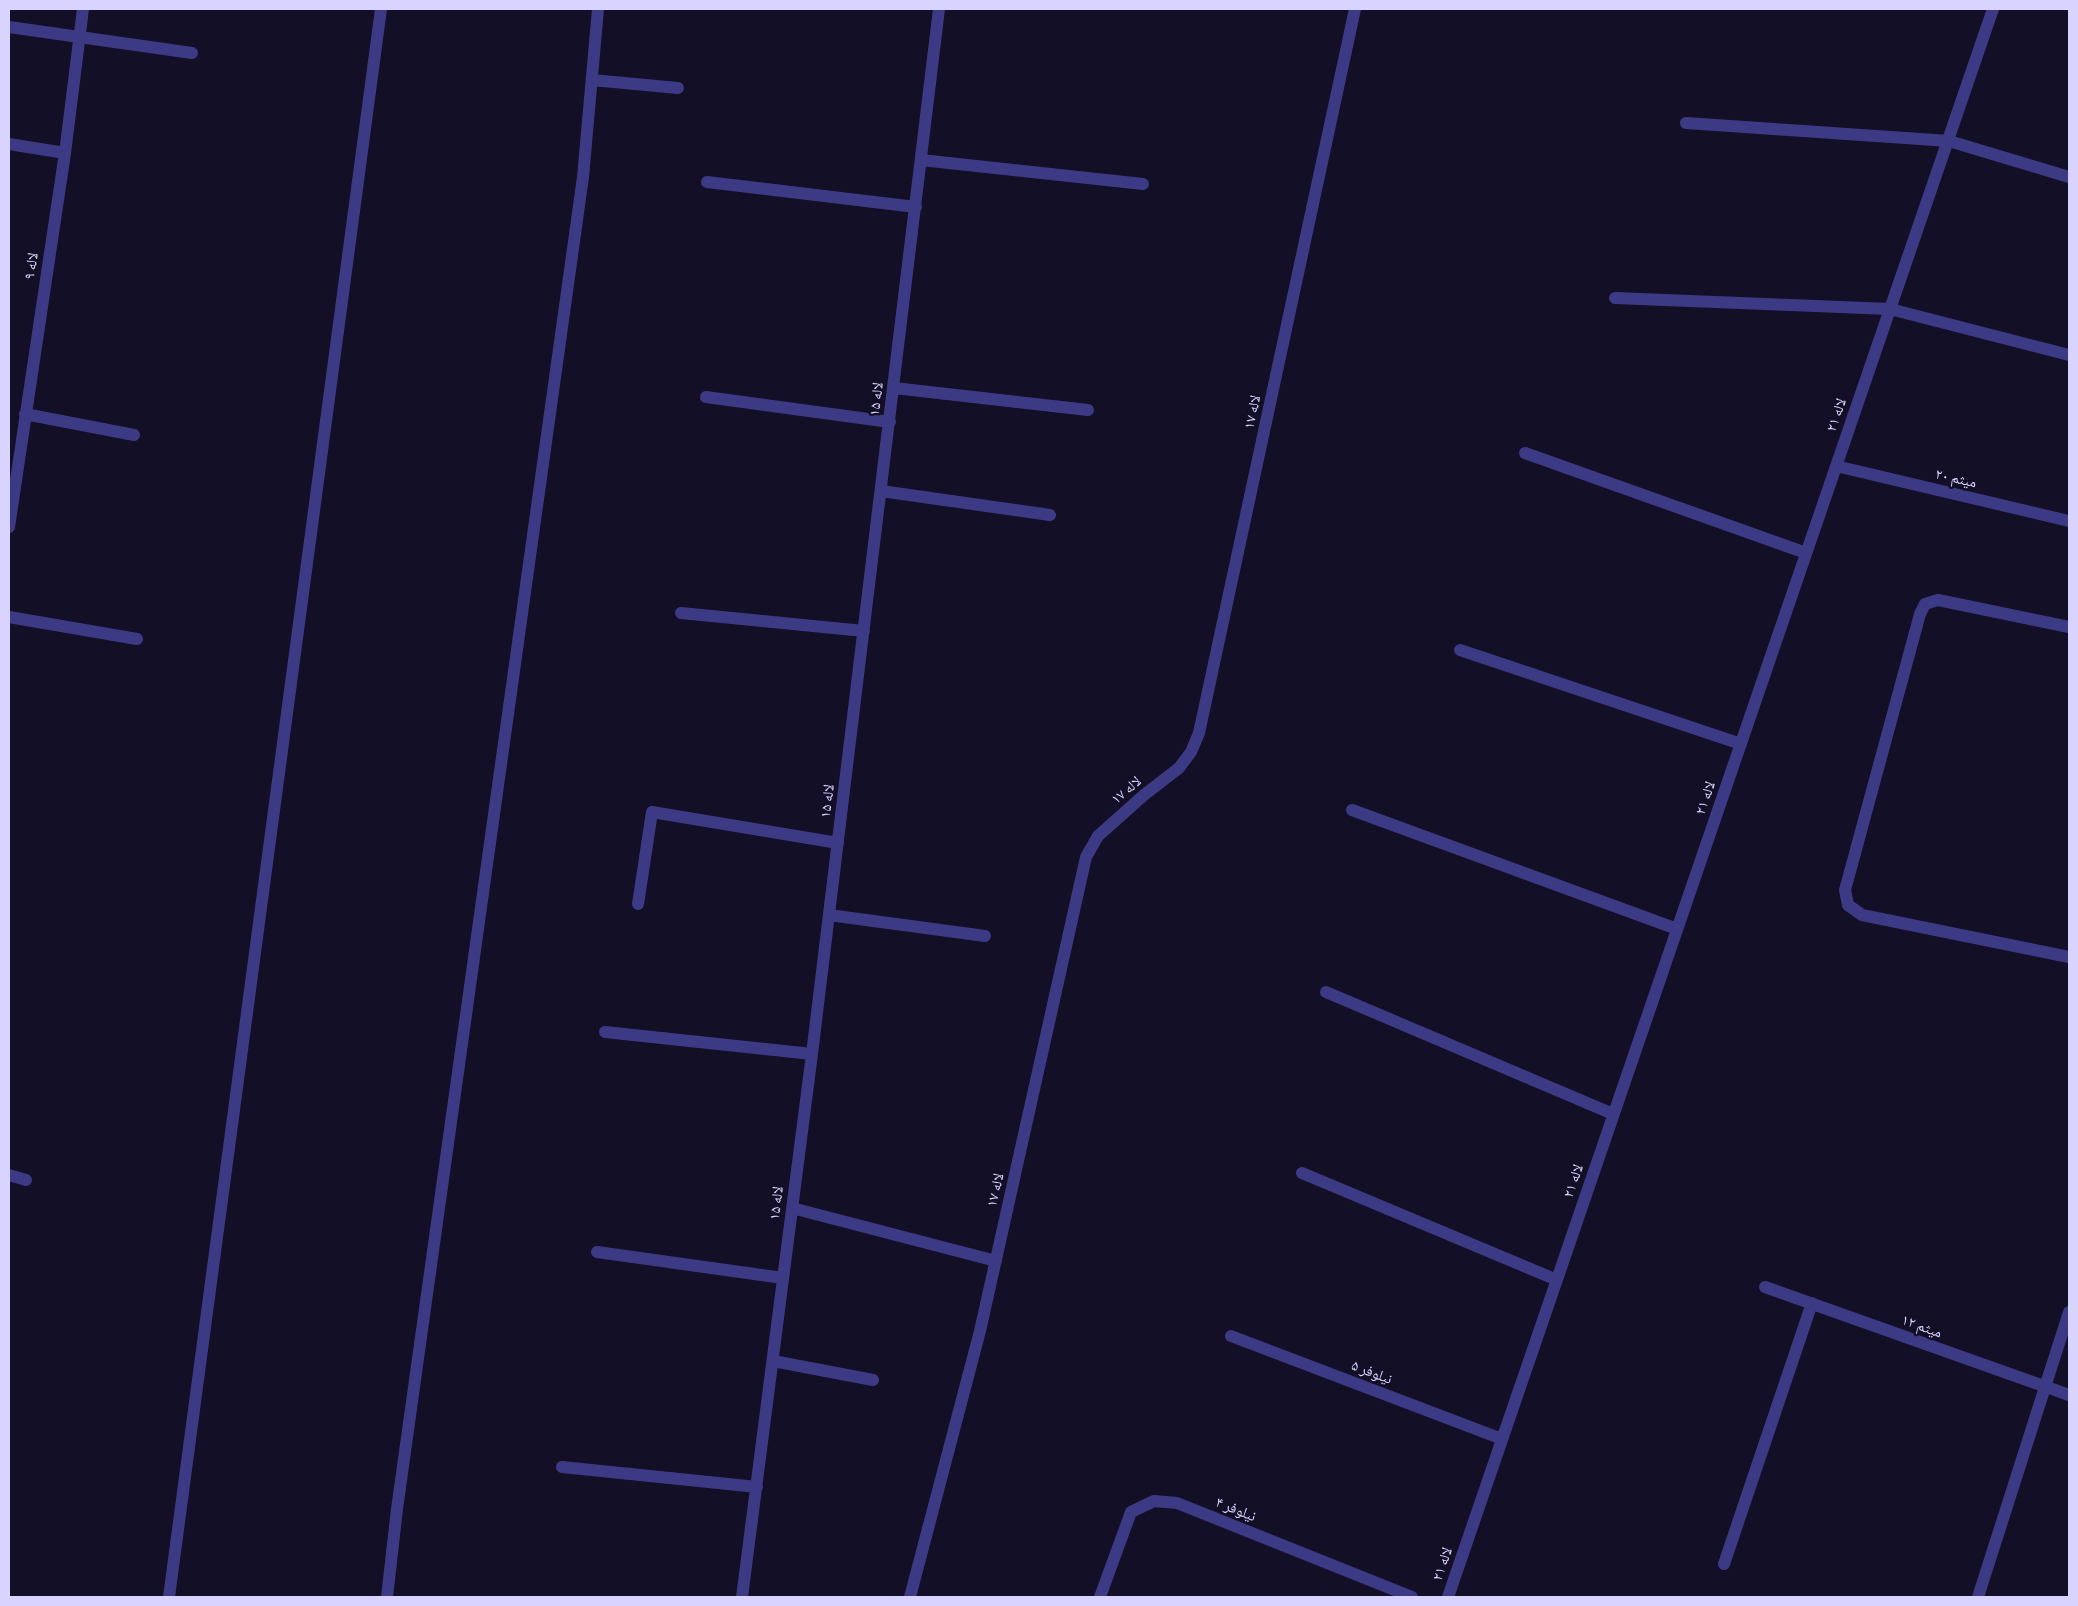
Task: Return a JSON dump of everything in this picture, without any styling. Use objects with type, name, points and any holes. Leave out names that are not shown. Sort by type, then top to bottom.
[{"type":"street","name":"لاله ۹","points":[[9,527],[13,465],[25,414],[65,153],[83,9]]},
{"type":"street","points":[[169,1597],[381,9]]},
{"type":"street","points":[[387,1597],[397,1509],[581,187],[598,9]]},
{"type":"street","name":"لاله ۱۵","points":[[742,1597],[812,1054],[939,9]]},
{"type":"street","name":"لاله ۱۷","points":[[910,1597],[977,1341],[1086,857],[1098,836],[1144,795],[1179,768],[1191,752],[1199,733],[1355,9]]},
{"type":"street","name":"لاله ۲۱","points":[[1448,1597],[1993,9]]},
{"type":"street","points":[[9,27],[192,53]]},
{"type":"street","points":[[592,80],[678,88]]},
{"type":"street","points":[[1686,123],[1949,141],[2069,177]]},
{"type":"street","points":[[9,144],[65,153]]},
{"type":"street","points":[[921,160],[1143,184]]},
{"type":"street","points":[[707,182],[916,207]]},
{"type":"street","points":[[1615,298],[1890,309],[2069,355]]},
{"type":"street","points":[[894,388],[1088,410]]},
{"type":"street","points":[[706,397],[890,422]]},
{"type":"street","points":[[25,414],[134,435]]},
{"type":"street","points":[[1525,453],[1806,553]]},
{"type":"street","name":"میثم ۲۰","points":[[1836,466],[2069,521]]},
{"type":"street","points":[[881,491],[1050,515]]},
{"type":"street","points":[[2069,627],[1938,600],[1925,604],[1920,614],[1845,890],[1848,905],[1862,915],[2069,957]]},
{"type":"street","points":[[681,613],[864,630]]},
{"type":"street","points":[[9,617],[137,639]]},
{"type":"street","points":[[1460,650],[1740,744]]},
{"type":"street","points":[[1352,810],[1677,929]]},
{"type":"street","points":[[638,904],[652,812],[838,843]]},
{"type":"street","points":[[829,915],[985,936]]},
{"type":"street","points":[[1326,992],[1613,1114]]},
{"type":"street","points":[[605,1032],[812,1054]]},
{"type":"street","points":[[1302,1173],[1557,1280]]},
{"type":"street","points":[[9,1176],[26,1180]]},
{"type":"street","points":[[792,1208],[996,1261]]},
{"type":"street","points":[[597,1252],[783,1278]]},
{"type":"street","name":"میثم ۱۲","points":[[1765,1287],[2069,1395]]},
{"type":"street","points":[[1724,1564],[1812,1303]]},
{"type":"street","points":[[1978,1597],[2069,1312]]},
{"type":"street","name":"نیلوفر ۵","points":[[1230,1336],[1502,1439]]},
{"type":"street","points":[[773,1361],[873,1380]]},
{"type":"street","points":[[562,1467],[756,1487]]},
{"type":"street","name":"نیلوفر ۴","points":[[1100,1597],[1131,1512],[1154,1501],[1177,1503],[1412,1597]]}]
